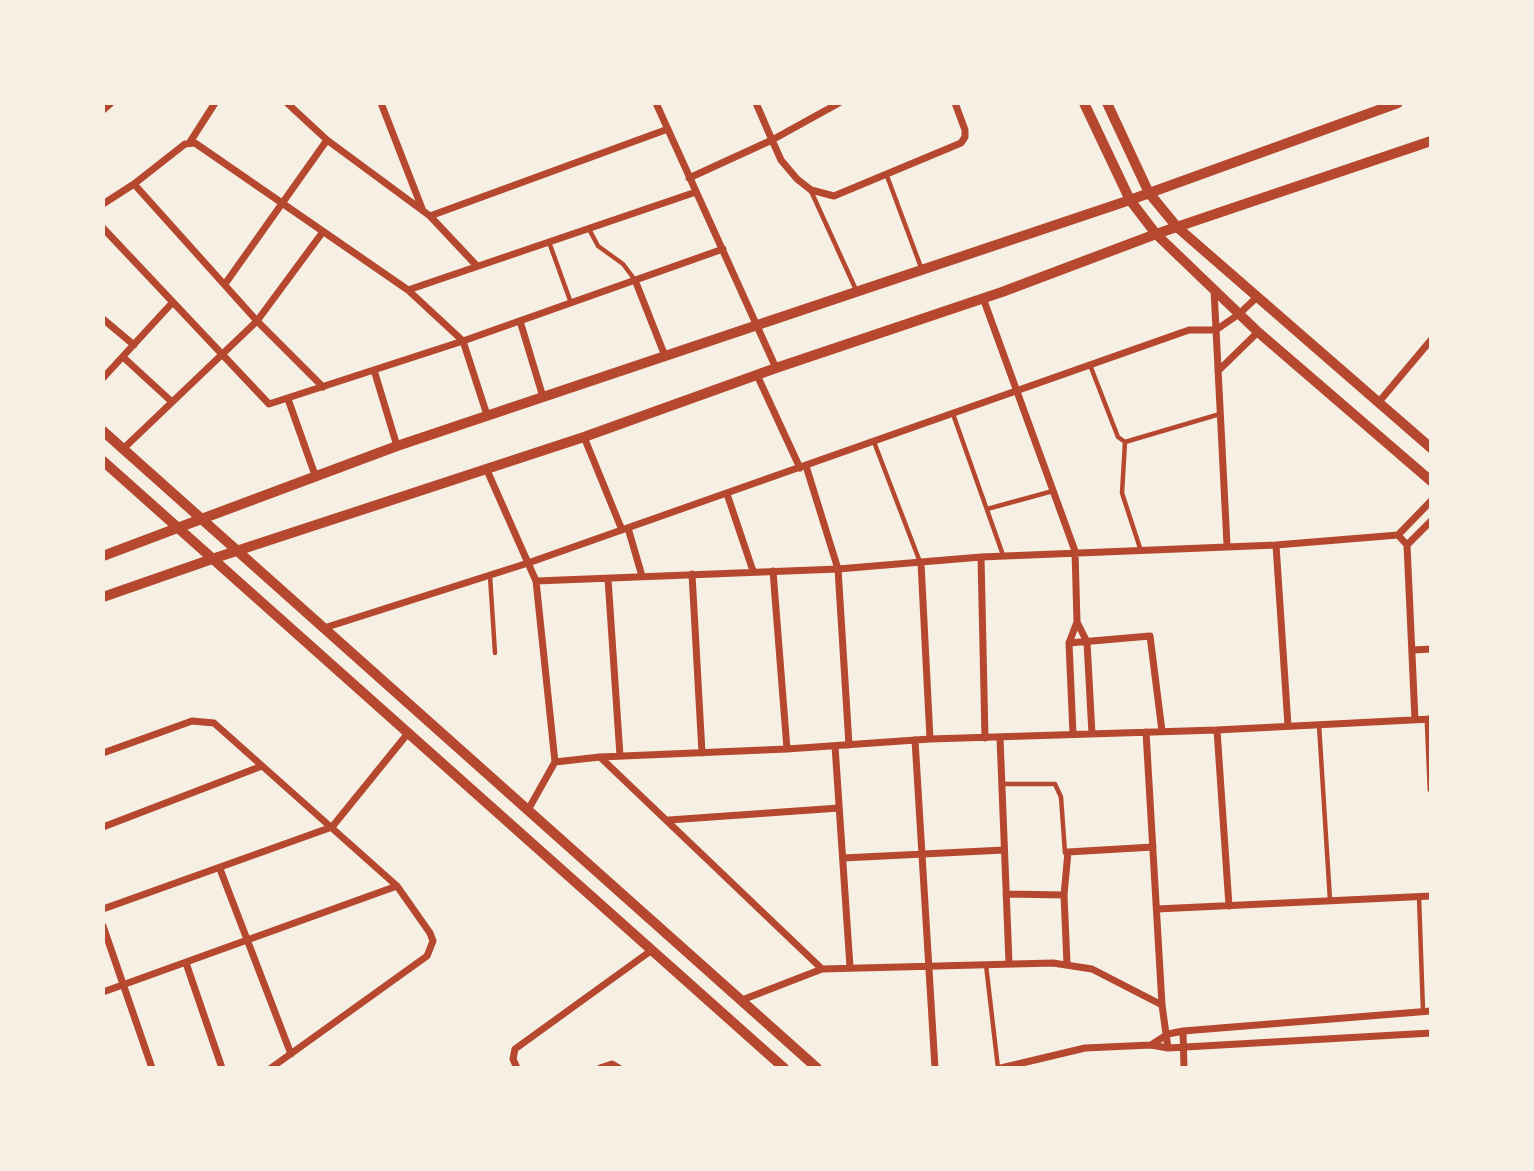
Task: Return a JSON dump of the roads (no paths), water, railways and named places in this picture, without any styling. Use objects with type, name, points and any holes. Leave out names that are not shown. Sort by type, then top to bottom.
[{"type":"main road","points":[[1084,103],[1130,200],[1156,234],[1258,332],[1431,481]]},
{"type":"main road","points":[[1107,103],[1149,193],[1177,227],[1431,449]]},
{"type":"main road","points":[[180,527],[397,446],[1130,200],[1398,103]]},
{"type":"main road","points":[[215,558],[584,437],[776,368],[984,298],[1156,234],[1431,141]]},
{"type":"street","points":[[103,110],[111,103]]},
{"type":"street","points":[[103,204],[190,142],[215,103]]},
{"type":"street","points":[[288,103],[327,140],[427,214],[477,265]]},
{"type":"street","points":[[381,103],[427,214]]},
{"type":"street","points":[[656,103],[760,326],[776,368]]},
{"type":"street","points":[[756,103],[789,170],[811,190],[834,196],[961,143],[965,130],[955,103]]},
{"type":"street","points":[[689,178],[772,140],[839,103]]},
{"type":"street","points":[[427,214],[668,129]]},
{"type":"street","points":[[225,284],[327,140]]},
{"type":"street","points":[[190,142],[408,290],[463,341],[487,415]]},
{"type":"street","points":[[134,184],[257,321],[323,387]]},
{"type":"street","points":[[408,290],[696,192]]},
{"type":"street","points":[[103,228],[269,404],[463,341],[723,249]]},
{"type":"street","points":[[123,449],[257,321],[322,233]]},
{"type":"street","points":[[635,281],[665,356]]},
{"type":"street","points":[[1214,290],[1227,545]]},
{"type":"street","points":[[984,298],[1075,551],[1077,622],[1069,643],[1073,734]]},
{"type":"street","points":[[324,628],[528,563],[1189,330],[1216,330],[1256,298]]},
{"type":"street","points":[[103,378],[172,303]]},
{"type":"street","points":[[103,318],[134,345]]},
{"type":"street","points":[[520,321],[543,397]]},
{"type":"street","points":[[1218,371],[1258,332]]},
{"type":"street","points":[[1378,402],[1431,340]]},
{"type":"street","points":[[123,357],[172,402]]},
{"type":"street","points":[[374,370],[397,446]]},
{"type":"street","points":[[757,375],[803,467],[838,569],[849,746]]},
{"type":"street","points":[[288,398],[315,475]]},
{"type":"street","points":[[103,431],[817,1068]]},
{"type":"street","points":[[584,437],[625,529],[642,576]]},
{"type":"street","points":[[103,461],[215,558],[784,1068]]},
{"type":"street","points":[[486,468],[536,581],[555,762],[528,810]]},
{"type":"street","points":[[727,494],[753,571]]},
{"type":"street","points":[[536,581],[838,569],[981,556],[1276,545],[1398,535],[1431,502]]},
{"type":"street","points":[[1407,545],[1431,522]]},
{"type":"street","points":[[103,556],[180,527]]},
{"type":"street","points":[[1398,535],[1407,545],[1415,720]]},
{"type":"street","points":[[1276,545],[1288,726]]},
{"type":"street","points":[[981,556],[985,738]]},
{"type":"street","points":[[103,597],[215,558]]},
{"type":"street","points":[[921,563],[930,739]]},
{"type":"street","points":[[773,570],[787,749]]},
{"type":"street","points":[[692,574],[702,753]]},
{"type":"street","points":[[608,579],[620,756]]},
{"type":"street","points":[[1077,622],[1087,642],[1092,734]]},
{"type":"street","points":[[1069,643],[1150,636],[1162,731]]},
{"type":"street","points":[[1413,650],[1431,649]]},
{"type":"street","points":[[555,762],[600,757],[849,746],[930,739],[1217,730],[1429,719],[1431,789]]},
{"type":"street","points":[[103,752],[192,720],[214,723],[397,886],[430,933],[432,950],[271,1068]]},
{"type":"street","points":[[1217,730],[1229,906]]},
{"type":"street","points":[[103,909],[331,827],[409,732]]},
{"type":"street","points":[[1146,732],[1162,1005],[1168,1048]]},
{"type":"street","points":[[1000,738],[1009,964]]},
{"type":"street","points":[[915,740],[935,1068]]},
{"type":"street","points":[[835,746],[850,967]]},
{"type":"street","points":[[600,757],[822,969]]},
{"type":"street","points":[[103,827],[262,766]]},
{"type":"street","points":[[669,820],[839,808]]},
{"type":"street","points":[[1067,964],[1065,854],[1153,848]]},
{"type":"street","points":[[843,858],[1004,850]]},
{"type":"street","points":[[220,869],[290,1054]]},
{"type":"street","points":[[103,992],[397,886]]},
{"type":"street","points":[[1006,894],[1064,895]]},
{"type":"street","points":[[1157,909],[1431,896]]},
{"type":"street","points":[[103,926],[152,1068]]},
{"type":"street","points":[[517,1068],[513,1059],[515,1049],[652,950]]},
{"type":"street","points":[[186,963],[222,1068]]},
{"type":"street","points":[[742,1000],[822,969],[1067,964],[1092,968],[1162,1005]]},
{"type":"street","points":[[1151,1045],[1168,1034],[1183,1031],[1427,1012],[1431,1021]]},
{"type":"street","points":[[1183,1031],[1184,1068]]},
{"type":"street","points":[[999,1068],[1085,1048],[1151,1045],[1168,1048],[1431,1033]]},
{"type":"street","points":[[600,1068],[611,1064],[619,1068]]},
{"type":"lane","points":[[887,176],[923,270]]},
{"type":"lane","points":[[811,190],[857,292]]},
{"type":"lane","points":[[588,228],[598,246],[623,264],[635,281]]},
{"type":"lane","points":[[549,241],[571,303]]},
{"type":"lane","points":[[1090,365],[1118,438],[1125,442],[1220,414]]},
{"type":"lane","points":[[953,414],[1003,555]]},
{"type":"lane","points":[[874,442],[921,563]]},
{"type":"lane","points":[[1125,442],[1122,493],[1140,548]]},
{"type":"lane","points":[[987,509],[1054,491]]},
{"type":"lane","points":[[490,576],[495,653]]},
{"type":"lane","points":[[1319,725],[1330,900]]},
{"type":"lane","points":[[1001,784],[1055,784],[1061,797],[1065,854]]},
{"type":"lane","points":[[1419,896],[1427,1012]]},
{"type":"lane","points":[[985,964],[999,1068]]}]
